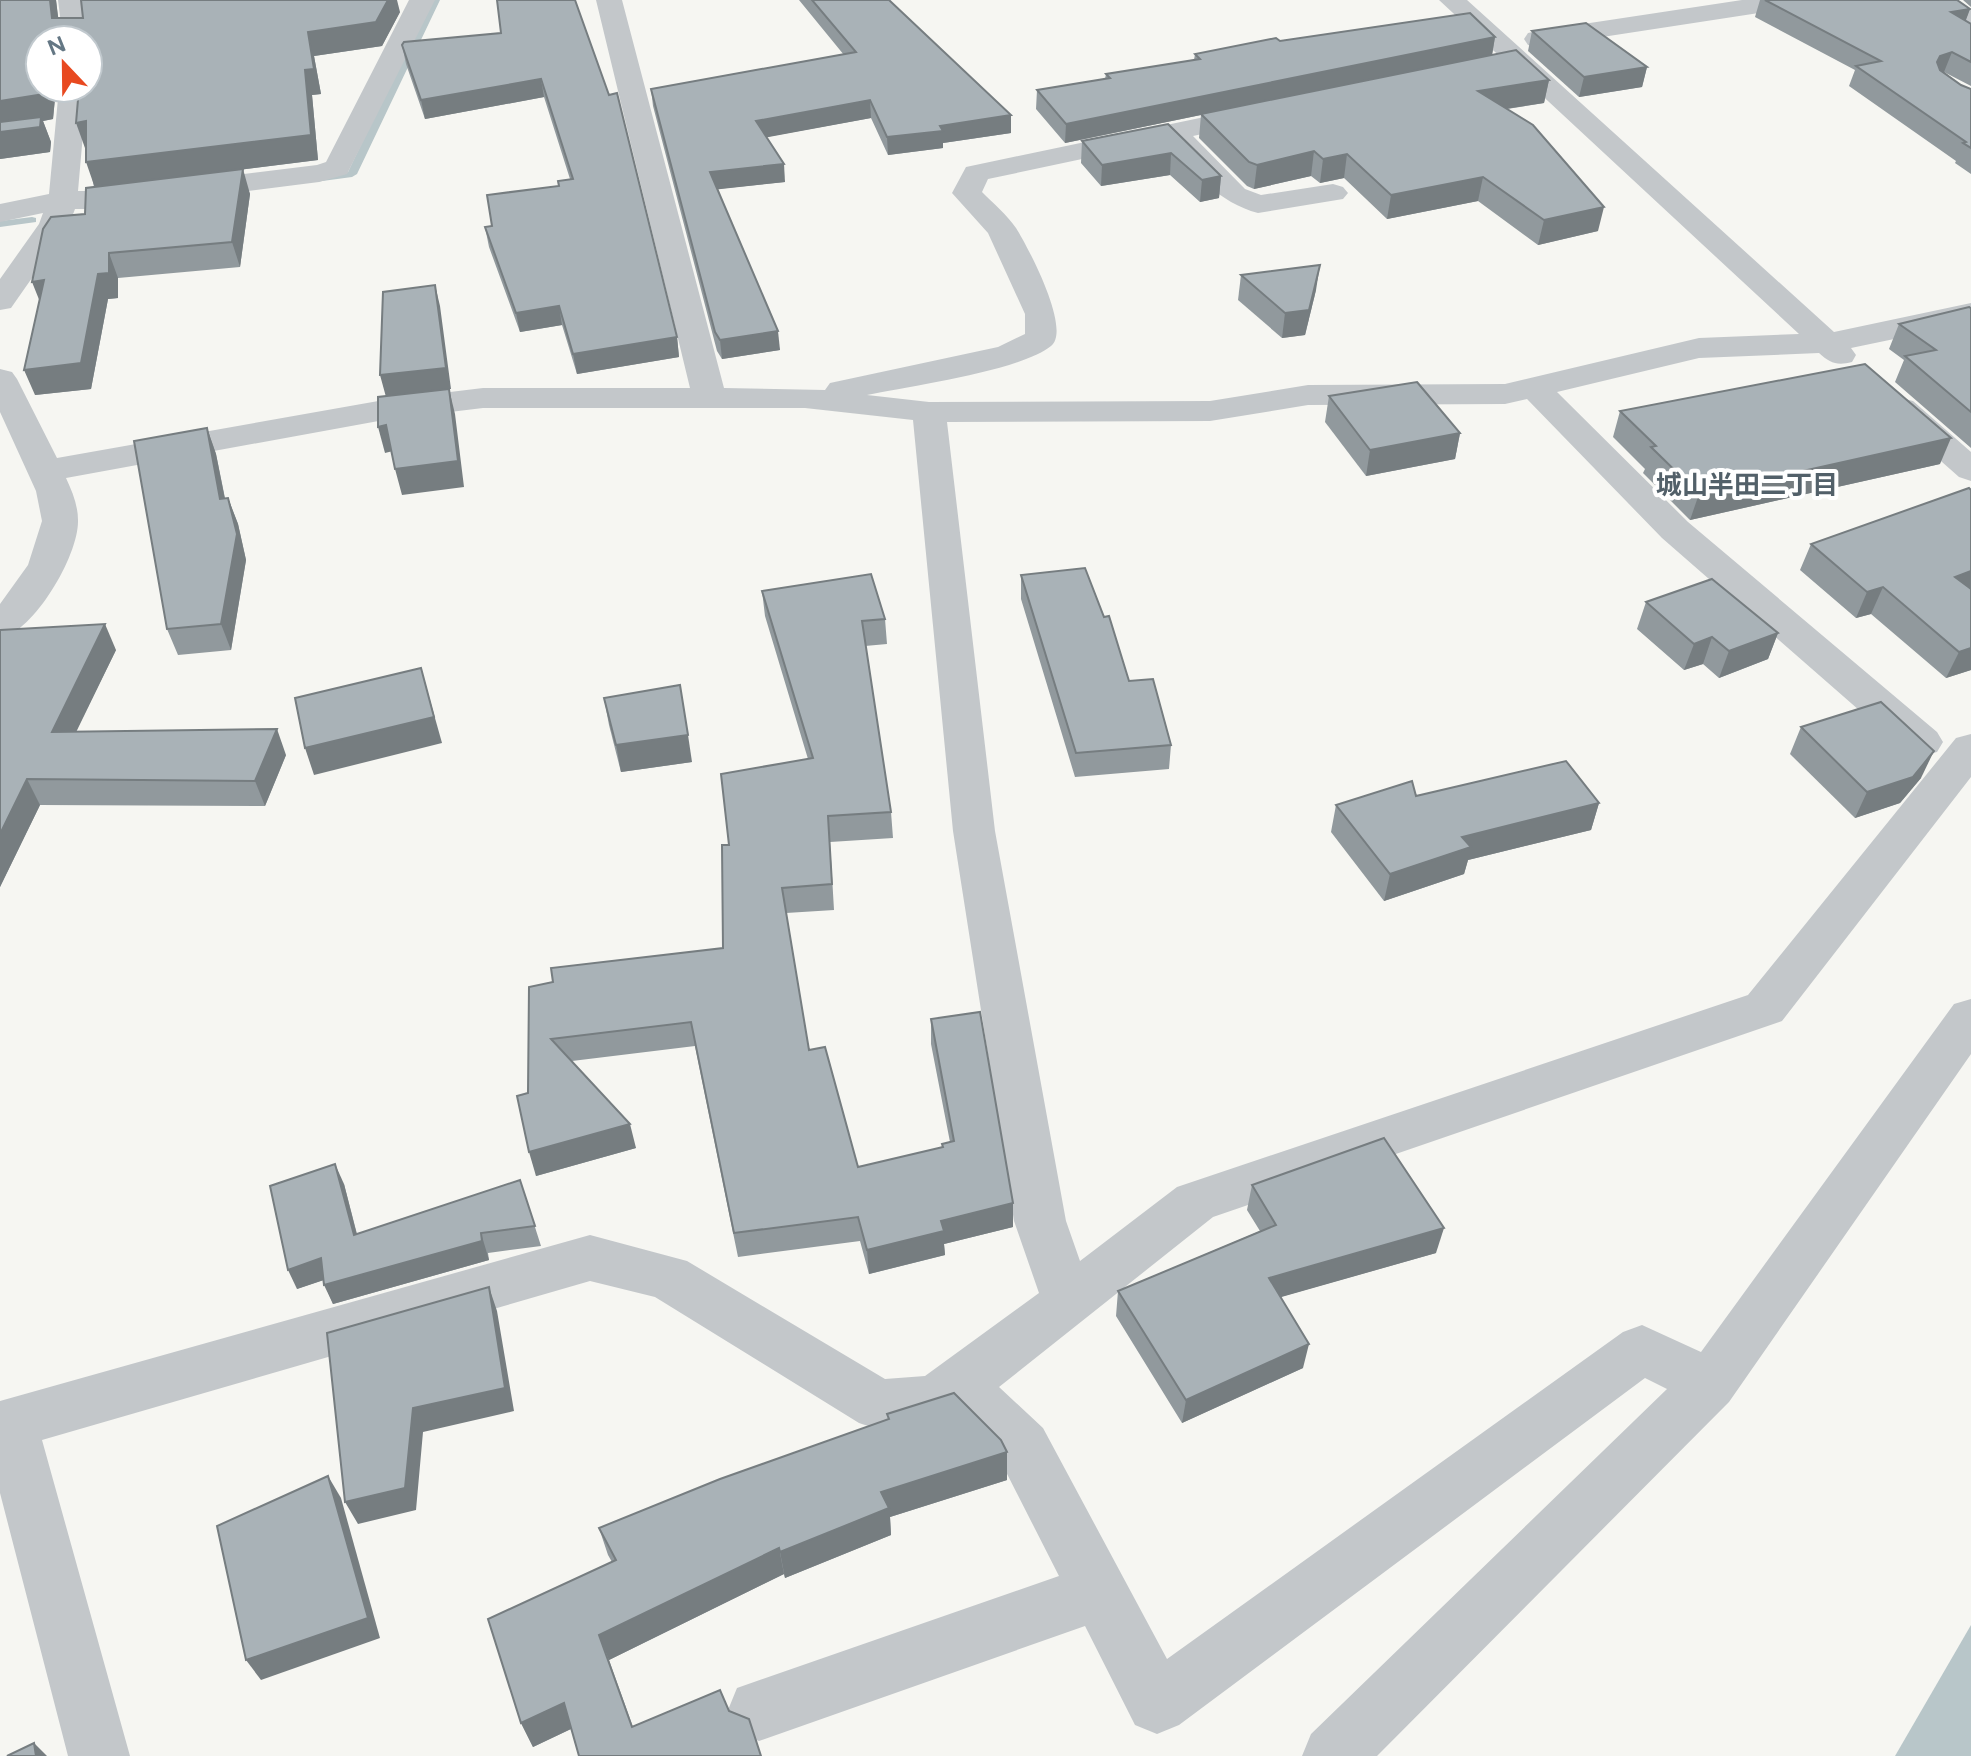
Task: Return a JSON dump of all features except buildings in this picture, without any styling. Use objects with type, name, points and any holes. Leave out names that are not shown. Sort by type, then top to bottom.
[{"type":"street","points":[[71,0],[74,24]]},
{"type":"street","points":[[0,213],[63,200],[82,202],[121,198],[319,173],[337,168],[422,0]]},
{"type":"street","points":[[609,0],[645,152],[710,399]]},
{"type":"street","points":[[1452,0],[1504,57],[1971,470]]},
{"type":"street","points":[[1504,57],[1792,0]]},
{"type":"street","points":[[1941,0],[1971,20]]},
{"type":"street","points":[[0,301],[54,225],[63,200],[55,131],[66,104]]},
{"type":"street","points":[[805,398],[1008,355],[1041,339],[1041,314],[1002,230],[967,193],[976,173],[1278,110]]},
{"type":"street","points":[[1173,132],[1235,195],[1258,204],[1333,193]]},
{"type":"street","points":[[46,471],[384,410],[483,398],[805,398],[929,412],[1210,411],[1308,395],[1505,394],[1699,348],[1827,343],[1971,313]]},
{"type":"street","points":[[0,379],[46,471],[61,518],[55,547],[22,604],[0,627]]},
{"type":"street","points":[[99,1756],[5,1426],[590,1258],[668,1277],[879,1405],[935,1400],[1195,1202],[1765,1008],[1963,759],[1675,530],[1534,387]]},
{"type":"street","points":[[929,412],[974,831],[1040,1221],[1068,1300]]},
{"type":"street","points":[[1333,1756],[1710,1384],[1971,1017]]},
{"type":"street","points":[[958,1384],[1023,1447],[1157,1703],[1642,1349],[1710,1384]]},
{"type":"street","points":[[759,1710],[1098,1592]]},
{"type":"shaded area","points":[[1971,1625],[1971,1756],[1895,1756]]},
{"type":"waterway","points":[[319,180],[352,174],[435,0]]},
{"type":"waterway","points":[[0,224],[32,220]]},
{"type":"district","name":"城山半田二丁目","points":[[1747,485]]}]
